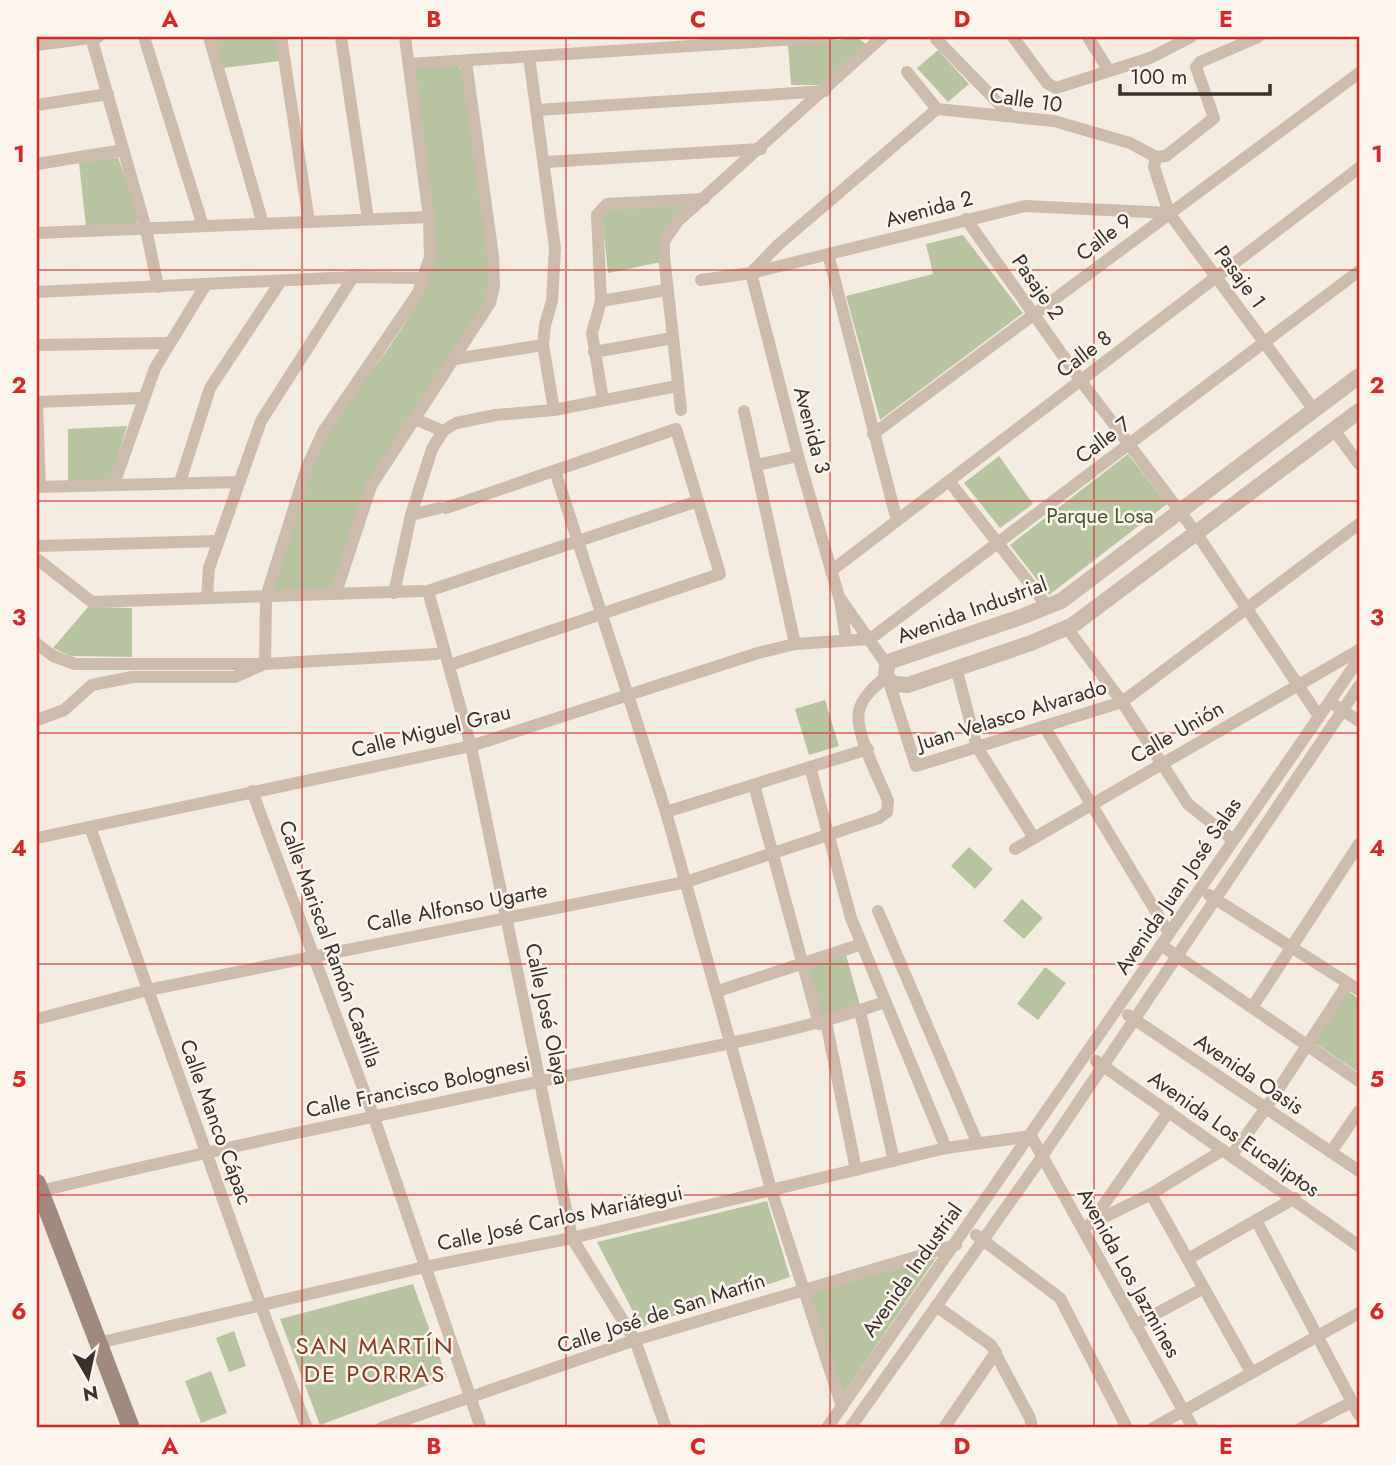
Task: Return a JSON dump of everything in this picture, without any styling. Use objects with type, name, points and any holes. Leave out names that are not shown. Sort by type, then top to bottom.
[{"type":"main road","points":[[38,1187],[131,1428]]},
{"type":"street","points":[[91,37],[146,229],[158,287]]},
{"type":"street","points":[[37,45],[98,37]]},
{"type":"street","points":[[144,37],[203,226]]},
{"type":"street","points":[[209,37],[263,224]]},
{"type":"street","points":[[281,37],[309,222]]},
{"type":"street","points":[[341,37],[368,219]]},
{"type":"street","points":[[265,664],[265,597],[307,467],[323,432],[418,293],[430,257],[429,217],[405,37]]},
{"type":"street","points":[[409,64],[529,57],[658,41],[830,37]]},
{"type":"street","points":[[681,410],[666,290],[664,241],[678,221],[761,149],[882,37]]},
{"type":"street","points":[[1013,37],[1047,83],[1056,88],[1150,58],[1191,37]]},
{"type":"street","points":[[1088,37],[1109,71]]},
{"type":"street","points":[[1156,157],[1166,156],[1214,118],[1196,67],[1200,62],[1258,37]]},
{"type":"street","points":[[936,39],[1011,116]]},
{"type":"street","points":[[529,57],[545,162],[555,272],[543,345],[554,410]]},
{"type":"street","points":[[336,593],[371,486],[490,303],[494,286],[493,256],[466,62]]},
{"type":"street","points":[[751,273],[778,245],[937,109],[907,72]]},
{"type":"street","name":"Calle 9","points":[[873,434],[1359,73]]},
{"type":"street","points":[[537,110],[825,91]]},
{"type":"street","points":[[37,105],[108,94]]},
{"type":"street","name":"Calle 10","points":[[937,109],[1054,121],[1129,143],[1156,157]]},
{"type":"street","points":[[545,162],[761,149]]},
{"type":"street","points":[[37,164],[123,150]]},
{"type":"street","name":"Pasaje 1","points":[[1156,157],[1154,167],[1169,213],[1314,410]]},
{"type":"street","name":"Calle 8","points":[[831,571],[1357,174]]},
{"type":"street","points":[[603,400],[592,333],[601,301],[597,215],[607,204],[704,199]]},
{"type":"street","name":"Avenida 2","points":[[701,281],[751,273],[1025,206],[1169,213]]},
{"type":"street","points":[[37,233],[429,217]]},
{"type":"street","name":"Pasaje 2","points":[[966,219],[1081,381],[1197,534],[1318,715]]},
{"type":"street","points":[[828,254],[897,521]]},
{"type":"street","name":"Calle 7","points":[[870,639],[1359,271]]},
{"type":"street","name":"Avenida 3","points":[[751,273],[798,456],[839,597],[846,639]]},
{"type":"street","points":[[37,292],[353,277],[424,278]]},
{"type":"street","points":[[206,598],[209,568],[261,421],[353,277]]},
{"type":"street","points":[[180,482],[210,388],[281,281]]},
{"type":"street","points":[[114,484],[142,398],[168,342],[205,286]]},
{"type":"street","points":[[601,301],[666,290]]},
{"type":"street","points":[[593,352],[673,338]]},
{"type":"street","points":[[37,345],[168,342]]},
{"type":"street","points":[[455,359],[543,345]]},
{"type":"street","name":"Avenida Industrial","points":[[887,675],[891,661],[1061,601],[1359,376]]},
{"type":"street","points":[[394,593],[411,515],[432,449],[443,431],[456,423],[483,417],[554,410],[677,386]]},
{"type":"street","points":[[142,398],[37,404],[38,487],[239,482]]},
{"type":"street","points":[[744,411],[795,644]]},
{"type":"street","points":[[666,811],[868,749],[859,726],[858,712],[868,695],[887,675],[900,686],[908,685],[1067,628],[1086,617],[1359,411]]},
{"type":"street","points":[[415,419],[443,431]]},
{"type":"street","points":[[411,515],[443,508],[676,429],[720,574],[450,665]]},
{"type":"street","points":[[1334,430],[1359,464]]},
{"type":"street","points":[[757,465],[798,456]]},
{"type":"street","points":[[555,471],[666,811],[771,1189],[842,1407]]},
{"type":"street","points":[[949,481],[1048,607]]},
{"type":"street","points":[[218,541],[43,546],[39,562],[92,602],[425,591],[698,501]]},
{"type":"street","name":"Juan Velasco Alvarado","points":[[887,675],[916,766],[1122,702],[1359,524]]},
{"type":"street","name":"Calle José Olaya","points":[[425,591],[450,665],[471,746],[542,1081],[572,1238],[635,1340],[666,1428]]},
{"type":"street","name":"Avenida 3","points":[[839,597],[870,639],[887,675]]},
{"type":"street","points":[[1067,628],[1122,702],[1188,804],[1233,839]]},
{"type":"street","name":"Calle Miguel Grau","points":[[37,838],[471,746],[688,673],[795,644],[870,639]]},
{"type":"street","points":[[37,644],[53,656],[75,664],[265,664],[436,654]]},
{"type":"street","name":"Calle Unión","points":[[1015,849],[1359,650]]},
{"type":"street","name":"Avenida Juan José Salas","points":[[1031,1136],[1359,659]]},
{"type":"street","points":[[37,720],[64,710],[92,685],[132,677],[235,677],[265,664]]},
{"type":"street","points":[[956,668],[977,747],[1034,838]]},
{"type":"street","name":"Avenida Juan José Salas","points":[[850,1428],[1044,1154],[1359,686]]},
{"type":"street","points":[[1328,701],[1359,721]]},
{"type":"street","points":[[1044,726],[1169,933]]},
{"type":"street","name":"Calle Alfonso Ugarte","points":[[37,1019],[148,990],[686,882],[774,854],[879,818],[887,812],[888,801],[868,749]]},
{"type":"street","points":[[810,767],[831,833],[851,918],[946,1148]]},
{"type":"street","points":[[754,785],[822,1023],[856,1170]]},
{"type":"street","name":"Calle Mariscal Ramón Castilla","points":[[252,791],[373,1115],[481,1428]]},
{"type":"street","name":"Calle Manco Cápac","points":[[90,827],[261,1307],[307,1428]]},
{"type":"street","points":[[1253,1006],[1359,844]]},
{"type":"street","points":[[1087,1228],[1227,1153],[1266,1108],[1306,1045],[1354,987],[1199,888]]},
{"type":"street","points":[[878,911],[977,1142]]},
{"type":"street","points":[[718,991],[862,944]]},
{"type":"street","points":[[1161,945],[1359,1081]]},
{"type":"street","name":"Calle Francisco Bolognesi","points":[[38,1187],[373,1115],[731,1045],[822,1023],[885,1002]]},
{"type":"street","name":"Avenida Oasis","points":[[1118,1008],[1359,1171]]},
{"type":"street","points":[[860,1011],[894,1161]]},
{"type":"street","name":"Avenida Los Eucaliptos","points":[[1086,1055],[1295,1198],[1359,1246]]},
{"type":"street","points":[[1087,1228],[1169,1111]]},
{"type":"street","points":[[1331,1152],[1359,1111]]},
{"type":"street","name":"Avenida Industrial","points":[[827,1428],[1031,1136]]},
{"type":"street","name":"Calle José Carlos Mariátegui","points":[[98,1343],[425,1267],[572,1238],[946,1148],[1031,1136]]},
{"type":"street","name":"Avenida Los Jazmines","points":[[1031,1136],[1087,1228],[1135,1325],[1193,1428]]},
{"type":"street","points":[[1151,1194],[1251,1372]]},
{"type":"street","points":[[1188,1259],[1295,1198]]},
{"type":"street","points":[[1256,1220],[1359,1415]]},
{"type":"street","points":[[967,1227],[1060,1298],[1127,1428]]},
{"type":"street","name":"Calle José de San Martín","points":[[382,1428],[470,1395],[635,1340],[956,1244]]},
{"type":"street","points":[[1135,1325],[1204,1289]]},
{"type":"street","points":[[936,1306],[991,1345],[1030,1419],[1032,1428]]},
{"type":"street","points":[[1153,1428],[1359,1313]]},
{"type":"street","points":[[944,1428],[996,1352]]},
{"type":"street","points":[[1301,1428],[1352,1402]]},
{"type":"green space","points":[[215,37],[277,37],[280,61],[223,68]]},
{"type":"green space","points":[[858,38],[866,44],[827,85],[791,85],[788,44]]},
{"type":"green space","points":[[938,50],[969,84],[948,102],[917,68]]},
{"type":"green space","points":[[458,65],[462,70],[489,266],[489,286],[482,309],[403,427],[333,589],[278,592],[274,589],[299,503],[317,455],[348,403],[402,328],[417,302],[428,274],[435,246],[415,71],[420,67]]},
{"type":"green space","points":[[118,157],[139,219],[135,225],[86,227],[79,163]]},
{"type":"green space","points":[[688,205],[661,236],[661,262],[608,273],[602,214],[605,210]]},
{"type":"green space","points":[[963,235],[1023,313],[880,420],[846,296],[933,274],[926,244]]},
{"type":"green space","points":[[127,426],[111,478],[106,482],[68,483],[68,429]]},
{"type":"green space","name":"Parque Losa","points":[[1128,454],[1167,504],[1049,595],[1010,545]]},
{"type":"green space","points":[[999,456],[1033,504],[1000,528],[964,483]]},
{"type":"green space","points":[[88,607],[132,608],[132,657],[71,656],[53,648]]},
{"type":"green space","points":[[825,700],[839,746],[809,755],[795,709]]},
{"type":"green space","points":[[969,847],[993,869],[975,889],[951,866]]},
{"type":"green space","points":[[1022,899],[1043,918],[1024,939],[1003,921]]},
{"type":"green space","points":[[846,955],[860,1005],[821,1018],[808,967]]},
{"type":"green space","points":[[1045,967],[1066,983],[1038,1020],[1017,1004]]},
{"type":"green space","points":[[1348,991],[1359,999],[1359,1073],[1312,1041]]},
{"type":"green space","points":[[767,1201],[790,1277],[641,1327],[597,1242]]},
{"type":"green space","points":[[936,1258],[842,1396],[809,1292]]},
{"type":"green space","points":[[413,1284],[447,1378],[320,1425],[280,1319]]},
{"type":"green space","points":[[234,1331],[246,1366],[229,1372],[216,1338]]},
{"type":"green space","points":[[211,1371],[227,1413],[201,1423],[185,1381]]},
{"type":"district","name":"SAN MARTÍN DE PORRAS","points":[[375,1359]]}]
